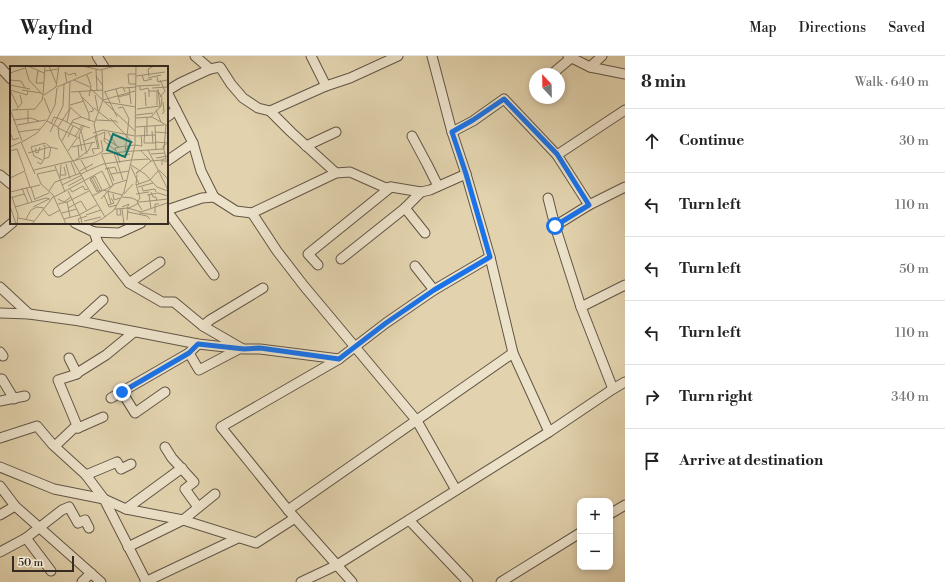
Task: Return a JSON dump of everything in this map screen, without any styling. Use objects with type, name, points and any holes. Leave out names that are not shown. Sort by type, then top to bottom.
[{"type":"street","points":[[97,56],[103,66]]},
{"type":"street","points":[[195,56],[210,70]]},
{"type":"street","points":[[311,56],[326,86]]},
{"type":"street","points":[[270,111],[326,86],[350,78],[398,56]]},
{"type":"street","points":[[432,56],[452,132],[490,257],[513,353],[549,432]]},
{"type":"street","points":[[590,67],[602,56]]},
{"type":"street","points":[[558,68],[570,57],[590,67],[625,74]]},
{"type":"street","points":[[0,67],[10,78]]},
{"type":"street","points":[[168,91],[180,82],[220,67],[231,84],[243,98],[258,108],[270,111],[336,173]]},
{"type":"street","points":[[168,94],[193,143],[201,171],[214,197],[236,211],[252,213],[336,173],[350,172],[386,188],[391,187],[421,192],[430,190],[466,174]]},
{"type":"street","points":[[452,132],[504,99],[557,154],[589,205]]},
{"type":"street","points":[[168,116],[176,110]]},
{"type":"street","points":[[557,154],[625,110]]},
{"type":"street","points":[[306,146],[336,132]]},
{"type":"street","points":[[412,136],[438,186]]},
{"type":"street","points":[[168,160],[193,143]]},
{"type":"street","points":[[0,175],[10,183]]},
{"type":"street","points":[[318,265],[308,254],[391,187]]},
{"type":"street","points":[[555,226],[589,205],[625,187]]},
{"type":"street","points":[[341,259],[405,208],[421,192]]},
{"type":"street","points":[[168,211],[202,198],[214,197]]},
{"type":"street","points":[[548,198],[580,307],[613,389]]},
{"type":"street","points":[[405,208],[425,233]]},
{"type":"street","points":[[168,212],[214,275]]},
{"type":"street","points":[[252,213],[277,251],[304,286],[417,421],[456,490]]},
{"type":"street","points":[[0,233],[11,224]]},
{"type":"street","points":[[78,224],[94,232],[120,233],[139,224]]},
{"type":"street","points":[[94,232],[98,243],[129,283],[162,302],[174,302],[203,326],[242,349]]},
{"type":"street","points":[[58,272],[98,243]]},
{"type":"street","points":[[352,582],[288,510],[221,427],[339,359],[434,290],[490,257]]},
{"type":"street","points":[[129,283],[160,262]]},
{"type":"street","points":[[415,266],[434,290]]},
{"type":"street","points":[[580,307],[625,285]]},
{"type":"street","points":[[0,287],[29,314]]},
{"type":"street","points":[[203,326],[210,320],[263,288]]},
{"type":"street","points":[[80,321],[103,300]]},
{"type":"street","points":[[0,313],[29,314],[80,321],[198,344],[242,349],[260,348],[339,359]]},
{"type":"street","points":[[78,428],[58,380],[77,374],[106,355],[134,332]]},
{"type":"street","points":[[111,398],[189,353],[198,344]]},
{"type":"street","points":[[189,353],[198,370],[242,349]]},
{"type":"street","points":[[288,510],[513,353]]},
{"type":"street","points":[[69,358],[77,374]]},
{"type":"street","points":[[0,379],[2,379],[14,399]]},
{"type":"street","points":[[301,582],[337,565],[549,432],[625,382]]},
{"type":"street","points":[[122,392],[135,413],[165,392]]},
{"type":"street","points":[[0,401],[26,396]]},
{"type":"street","points":[[55,446],[74,428],[78,428],[103,417]]},
{"type":"street","points":[[0,438],[37,426],[86,476],[104,499],[146,582],[238,538]]},
{"type":"street","points":[[165,447],[172,458],[194,482],[185,489],[198,507]]},
{"type":"street","points":[[86,476],[117,462],[121,469],[131,464]]},
{"type":"street","points":[[0,467],[54,489],[104,499],[126,509],[183,520],[256,543],[296,518]]},
{"type":"street","points":[[126,509],[182,468]]},
{"type":"street","points":[[0,486],[15,506],[101,582]]},
{"type":"street","points":[[128,547],[183,520],[215,494]]},
{"type":"street","points":[[613,512],[625,505]]},
{"type":"street","points":[[0,515],[15,506]]},
{"type":"street","points":[[1,549],[26,538],[62,510],[69,507],[78,523],[85,520],[89,528]]},
{"type":"street","points":[[409,520],[468,582]]},
{"type":"street","points":[[501,582],[578,534]]},
{"type":"street","points":[[26,538],[51,571]]},
{"type":"street","points":[[82,582],[91,573]]},
{"type":"route","points":[[122,392],[189,353],[198,344],[244,349],[260,348],[339,359],[386,323],[434,290],[490,257],[452,132],[504,99],[557,154],[589,205],[555,226]]}]
